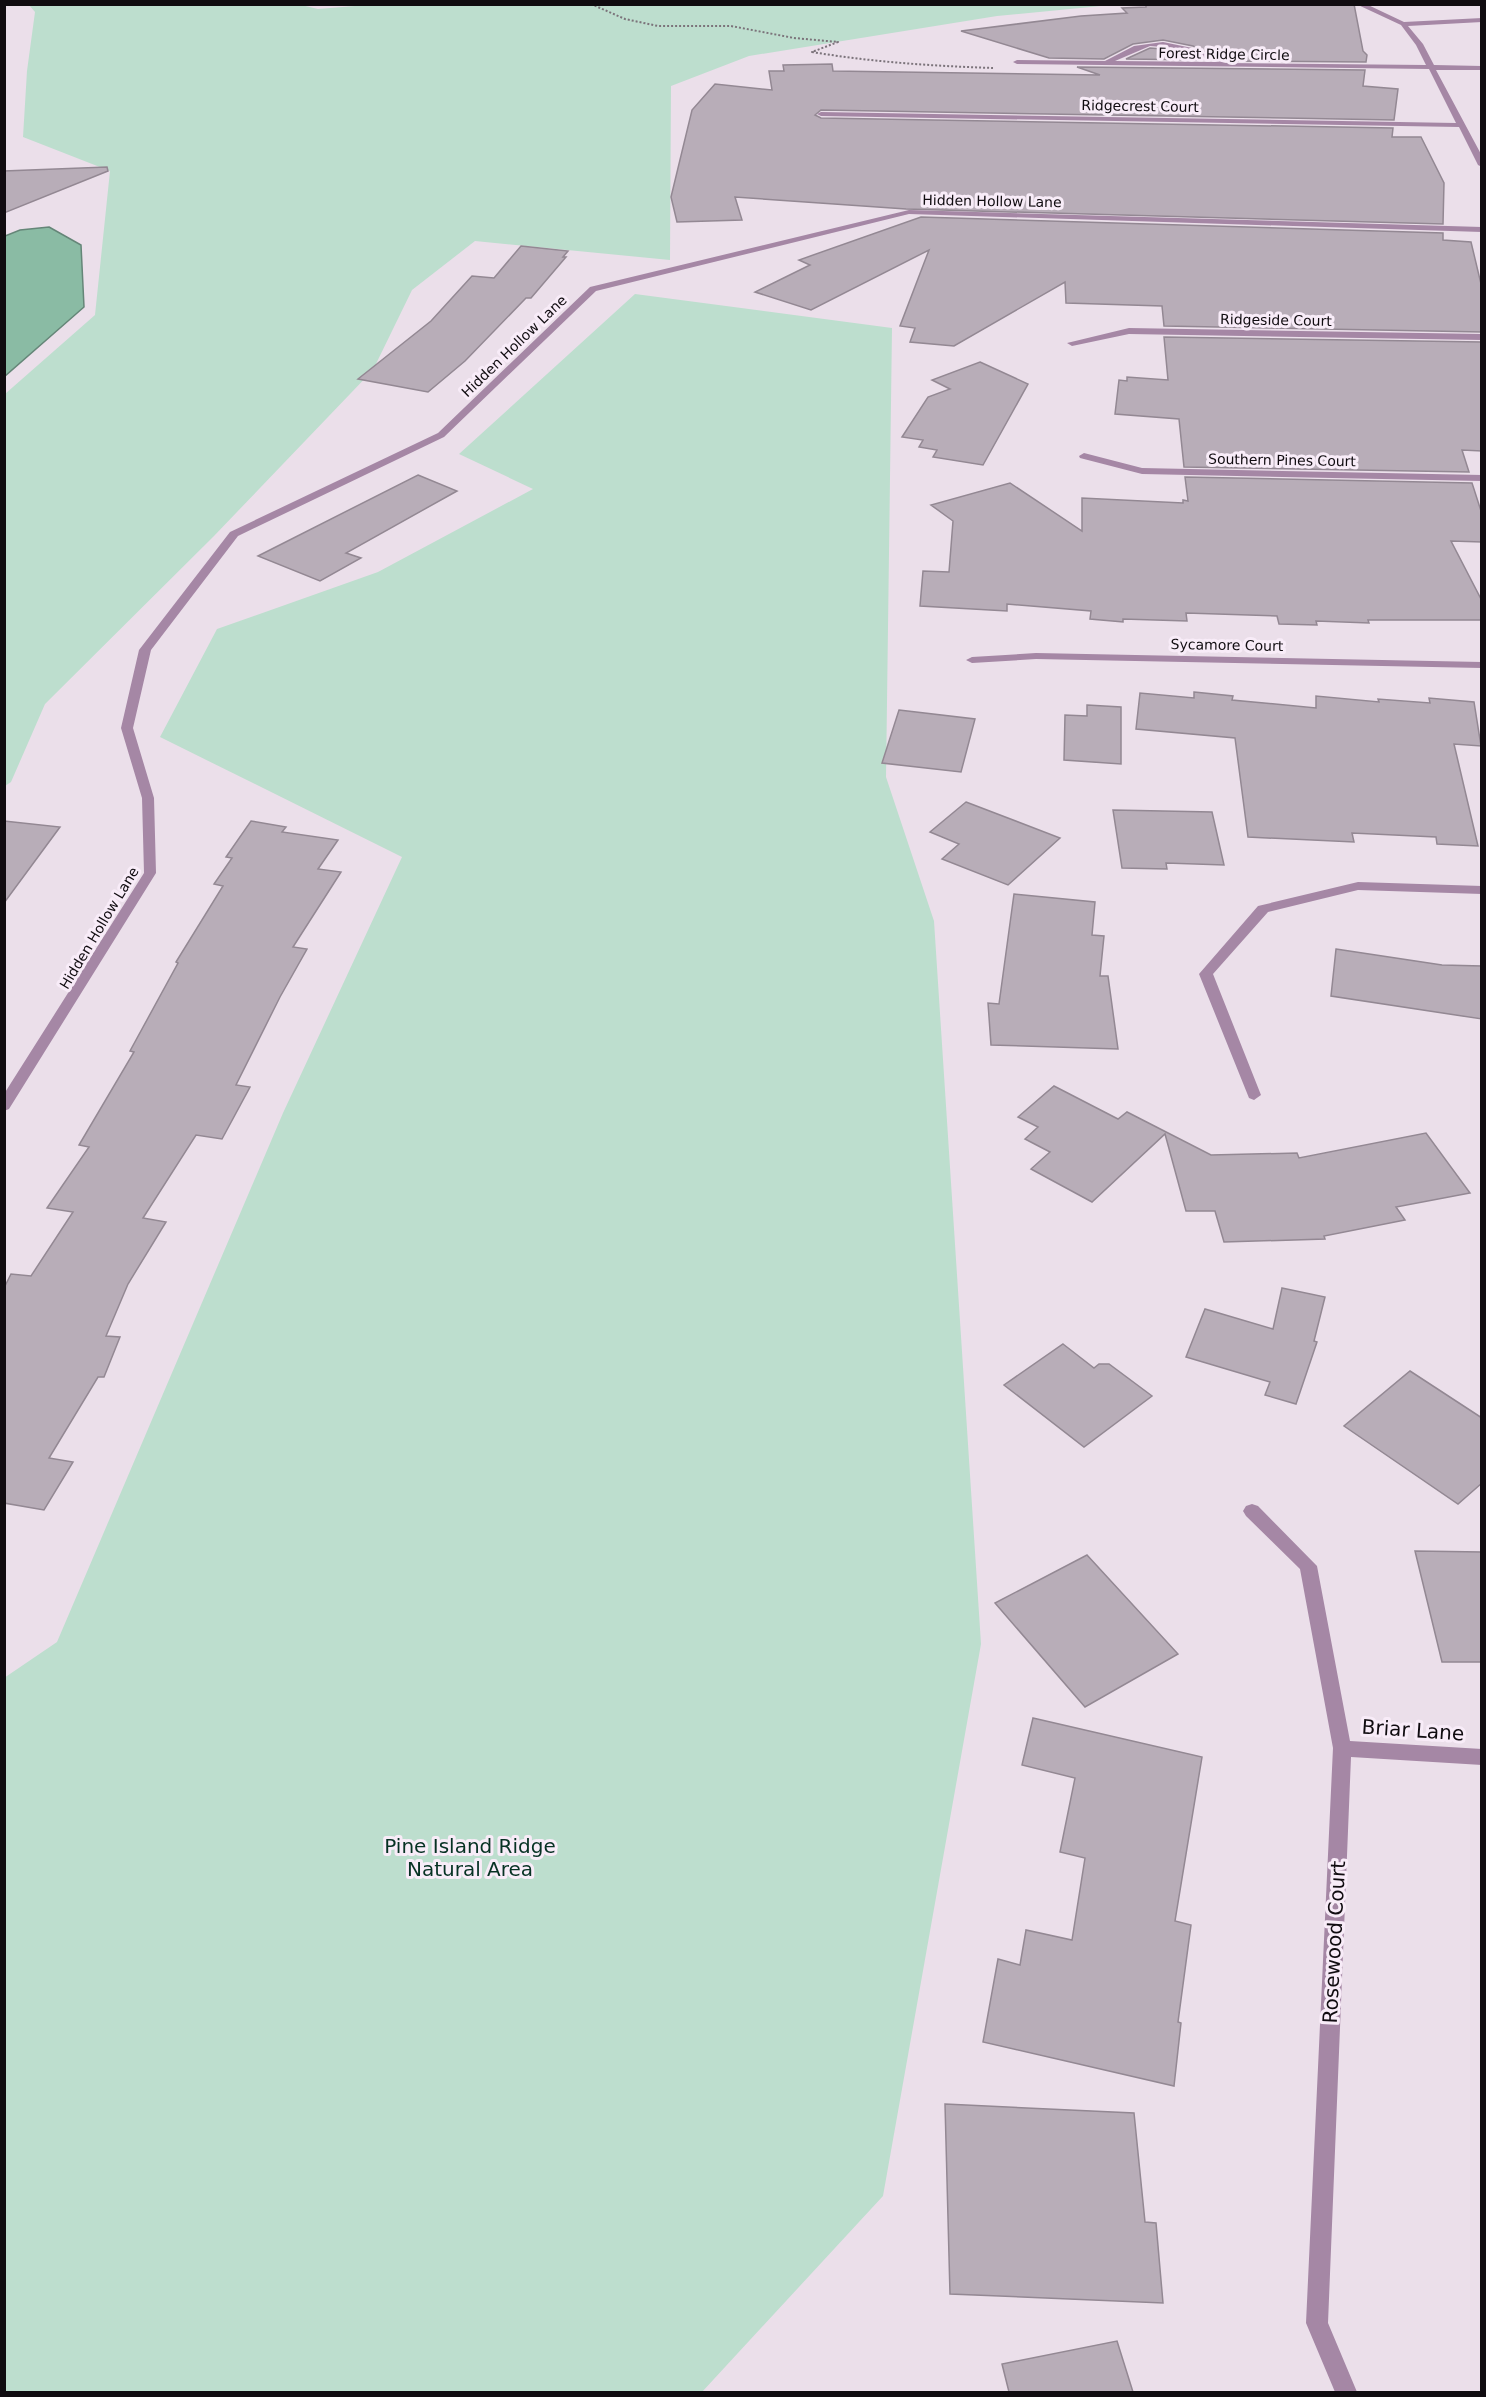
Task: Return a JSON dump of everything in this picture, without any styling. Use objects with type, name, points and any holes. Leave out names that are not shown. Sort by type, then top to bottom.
[{"type":"street","points":[[1359,4],[1404,24],[1482,20]]},
{"type":"street","points":[[1404,24],[1419,44],[1482,165]]},
{"type":"street","points":[[1105,64],[1126,49],[1143,43],[1167,44],[1231,66]]},
{"type":"street","name":"Forest Ridge Circle","points":[[1017,62],[1482,69]]},
{"type":"street","name":"Ridgecrest Court","points":[[821,114],[1459,124]]},
{"type":"street","name":"Hidden Hollow Lane","points":[[4,1106],[150,873],[148,798],[127,728],[145,650],[234,534],[441,435],[593,289],[909,212],[1482,230]]},
{"type":"street","name":"Ridgeside Court","points":[[1072,343],[1129,331],[1482,337]]},
{"type":"street","name":"Southern Pines Court","points":[[1084,456],[1142,471],[1482,478]]},
{"type":"street","name":"Sycamore Court","points":[[972,660],[1036,656],[1482,665]]},
{"type":"street","points":[[1254,1095],[1206,974],[1263,909],[1358,886],[1482,890]]},
{"type":"street","name":"Rosewood Court","points":[[1252,1511],[1308,1566],[1342,1748],[1317,2323],[1346,2392]]},
{"type":"street","name":"Briar Lane","points":[[1342,1748],[1482,1757]]},
{"type":"path","points":[[591,4],[625,19],[658,26],[731,26],[794,38],[838,42],[812,52],[850,59],[900,65],[993,68]]},
{"type":"green space","points":[[297,4],[318,9],[379,4],[1111,5],[997,16],[749,56],[671,86],[670,260],[475,241],[412,290],[373,370],[214,536],[45,704],[11,782],[5,786],[5,394],[95,315],[110,171],[23,137],[27,71],[35,12],[29,5]]},
{"type":"green space","name":"Pine Island Ridge Natural Area","points":[[635,294],[892,328],[886,777],[934,921],[981,1644],[883,2196],[702,2392],[5,2392],[4,1678],[57,1642],[283,1113],[402,857],[160,737],[217,629],[378,572],[533,489],[459,454]]},
{"type":"shaded area","points":[[49,227],[81,245],[84,307],[5,376],[5,236],[20,230]]},
{"type":"building","points":[[1146,4],[1354,4],[1363,51],[1367,55],[1366,62],[1226,61],[1193,46],[1163,40],[1133,44],[1104,59],[1049,58],[961,31],[1081,16],[1127,13],[1122,8],[1146,7]]},
{"type":"building","points":[[1150,48],[1175,50],[1203,60],[1126,59]]},
{"type":"building","points":[[832,64],[833,71],[1100,75],[1077,67],[1365,70],[1363,86],[1398,89],[1394,120],[821,110],[815,115],[821,118],[1393,128],[1392,137],[1421,137],[1444,183],[1443,224],[906,209],[735,197],[742,220],[677,222],[671,197],[692,110],[715,84],[772,90],[769,71],[784,71],[783,65]]},
{"type":"building","points":[[107,167],[108,171],[4,213],[4,171]]},
{"type":"building","points":[[921,217],[1443,233],[1443,240],[1471,242],[1482,288],[1482,332],[1164,326],[1162,306],[1066,303],[1065,282],[954,346],[910,342],[915,328],[900,326],[929,250],[811,310],[755,292],[810,265],[799,260]]},
{"type":"building","points":[[521,246],[568,251],[563,257],[566,257],[531,298],[526,298],[465,361],[428,392],[358,379],[431,321],[472,276],[494,278]]},
{"type":"building","points":[[1164,337],[1482,342],[1482,451],[1462,450],[1469,472],[1184,467],[1179,419],[1115,414],[1119,380],[1127,381],[1127,377],[1168,380]]},
{"type":"building","points":[[980,362],[1028,384],[983,465],[933,457],[937,450],[919,447],[923,440],[902,437],[928,397],[950,389],[932,380]]},
{"type":"building","points":[[418,475],[457,491],[346,553],[361,558],[320,581],[258,556]]},
{"type":"building","points":[[1185,477],[1472,483],[1482,514],[1482,542],[1451,541],[1482,601],[1482,620],[1368,620],[1369,623],[1316,621],[1317,625],[1279,624],[1277,616],[1186,613],[1187,621],[1123,619],[1123,622],[1090,619],[1091,611],[1007,604],[1007,611],[920,606],[923,571],[949,572],[953,521],[931,505],[1010,483],[1082,531],[1082,498],[1183,503],[1183,500],[1188,501]]},
{"type":"building","points":[[1194,692],[1233,696],[1232,700],[1316,708],[1316,696],[1379,702],[1378,699],[1430,703],[1429,698],[1474,702],[1481,746],[1454,744],[1478,846],[1437,844],[1436,837],[1352,833],[1354,842],[1248,837],[1235,738],[1136,729],[1140,693],[1194,698]]},
{"type":"building","points":[[1087,705],[1121,707],[1121,764],[1064,760],[1065,715],[1087,716]]},
{"type":"building","points":[[899,710],[975,719],[961,772],[882,763]]},
{"type":"building","points":[[966,802],[1060,838],[1008,885],[942,859],[959,844],[930,832]]},
{"type":"building","points":[[1113,810],[1212,812],[1224,865],[1166,863],[1167,869],[1122,868]]},
{"type":"building","points":[[4,821],[60,827],[4,903]]},
{"type":"building","points":[[251,821],[286,827],[282,832],[338,840],[318,869],[341,872],[293,947],[307,949],[236,1085],[250,1087],[222,1139],[196,1135],[143,1218],[166,1222],[128,1284],[106,1336],[120,1337],[104,1377],[98,1377],[49,1458],[73,1462],[44,1510],[4,1503],[4,1288],[11,1274],[31,1276],[73,1212],[47,1208],[89,1147],[79,1145],[134,1052],[130,1051],[178,963],[176,962],[223,886],[214,884],[232,858],[226,857]]},
{"type":"building","points":[[1014,894],[1095,902],[1092,935],[1104,936],[1100,976],[1108,976],[1118,1049],[991,1045],[988,1003],[999,1004]]},
{"type":"building","points":[[1336,949],[1442,965],[1482,966],[1482,1019],[1331,996]]},
{"type":"building","points":[[1054,1086],[1118,1119],[1127,1112],[1211,1155],[1297,1153],[1299,1158],[1426,1133],[1470,1193],[1396,1207],[1405,1220],[1324,1236],[1325,1239],[1224,1242],[1215,1211],[1186,1211],[1165,1134],[1092,1202],[1031,1169],[1050,1152],[1025,1139],[1038,1127],[1018,1117]]},
{"type":"building","points":[[1282,1288],[1325,1297],[1314,1341],[1317,1342],[1296,1404],[1265,1395],[1270,1382],[1186,1357],[1205,1309],[1273,1329]]},
{"type":"building","points":[[1063,1344],[1094,1368],[1099,1364],[1109,1364],[1152,1396],[1084,1447],[1004,1385]]},
{"type":"building","points":[[1410,1371],[1482,1418],[1482,1483],[1458,1504],[1344,1426]]},
{"type":"building","points":[[1415,1551],[1482,1552],[1482,1662],[1442,1662]]},
{"type":"building","points":[[1087,1555],[1178,1654],[1085,1707],[995,1603]]},
{"type":"building","points":[[1033,1718],[1202,1757],[1175,1921],[1191,1925],[1178,2022],[1181,2023],[1174,2086],[983,2042],[998,1959],[1020,1965],[1026,1930],[1072,1940],[1085,1858],[1060,1852],[1075,1778],[1022,1765]]},
{"type":"building","points":[[945,2104],[1134,2113],[1145,2222],[1156,2223],[1163,2303],[950,2294]]},
{"type":"building","points":[[1117,2341],[1133,2392],[1009,2392],[1002,2364]]}]
